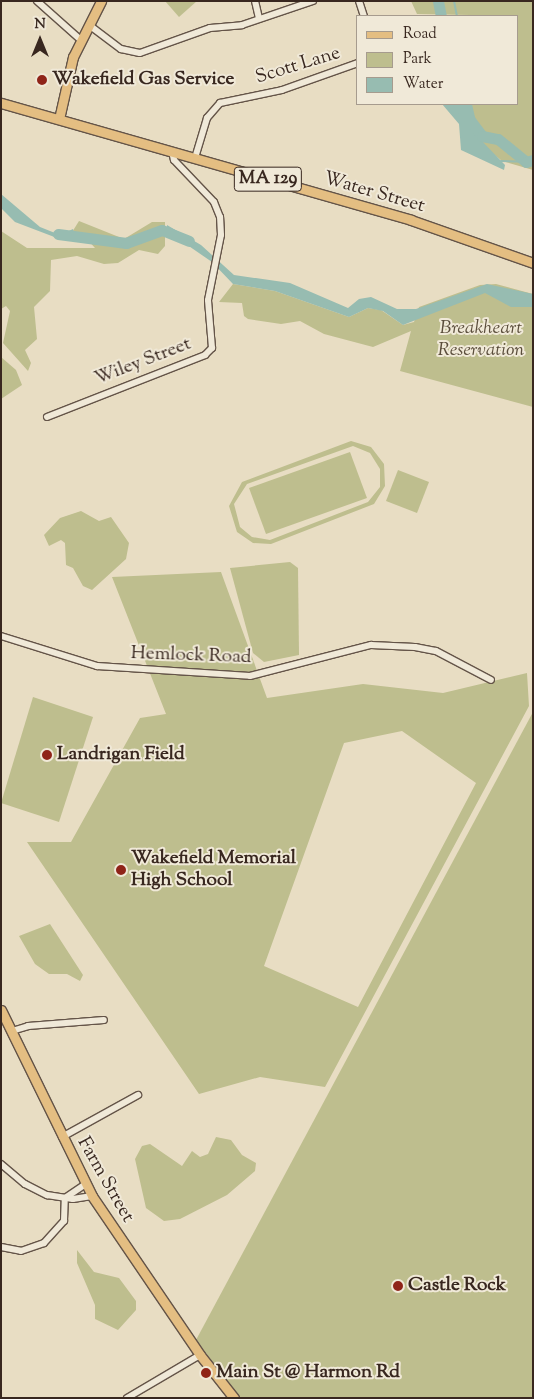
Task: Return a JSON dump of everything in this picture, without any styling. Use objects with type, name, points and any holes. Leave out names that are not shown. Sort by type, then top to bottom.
[{"type":"main road","points":[[59,119],[71,64],[101,1]]},
{"type":"main road","name":"Water Street","points":[[1,103],[411,220],[533,263]]},
{"type":"main road","name":"Farm Street","points":[[1,1010],[92,1196],[200,1355],[234,1398]]},
{"type":"street","points":[[37,1],[81,40]]},
{"type":"street","points":[[255,1],[259,19]]},
{"type":"street","points":[[89,25],[122,49],[136,54],[210,28],[259,19],[312,1]]},
{"type":"street","points":[[359,1],[364,15]]},
{"type":"street","name":"Scott Lane","points":[[192,157],[207,118],[220,103],[282,90],[356,64]]},
{"type":"street","name":"Wiley Street","points":[[47,417],[208,352],[212,344],[208,308],[213,265],[221,235],[219,212],[186,172],[172,151]]},
{"type":"street","points":[[186,172],[192,157]]},
{"type":"street","name":"Hemlock Road","points":[[1,636],[97,666],[250,676],[352,649],[384,644],[436,651],[491,680]]},
{"type":"street","points":[[12,1031],[28,1026],[104,1020]]},
{"type":"street","points":[[62,1137],[138,1095]]},
{"type":"street","points":[[1,1164],[38,1192],[65,1198],[92,1196]]},
{"type":"street","points":[[65,1198],[86,1184]]},
{"type":"street","points":[[1,1247],[21,1251],[44,1243],[65,1219],[65,1198]]},
{"type":"street","points":[[127,1398],[200,1355]]},
{"type":"green space","points":[[165,1],[197,1],[179,17]]},
{"type":"green space","points":[[411,1],[533,1],[533,170],[502,161],[486,148],[459,105],[519,105],[519,15],[417,14]]},
{"type":"green space","points":[[79,221],[124,239],[152,222],[165,222],[165,246],[158,254],[139,250],[118,263],[104,264],[77,256],[51,260],[50,291],[34,307],[37,339],[25,350],[31,363],[28,371],[3,343],[10,311],[6,306],[1,309],[1,231],[27,248],[95,248],[87,239],[69,237]]},
{"type":"green space","name":"Breakheart Reservation","points":[[233,284],[275,291],[349,317],[368,308],[381,310],[403,325],[414,322],[419,307],[480,285],[496,284],[533,294],[533,407],[400,371],[411,331],[373,347],[324,334],[300,321],[281,324],[248,319],[244,316],[242,303],[219,302]]},
{"type":"green space","points":[[1,357],[16,370],[22,385],[1,399]]},
{"type":"green space","points":[[351,441],[371,447],[384,464],[385,486],[374,504],[271,544],[253,543],[237,532],[229,506],[242,482]],"holes":[[[353,446],[370,453],[380,469],[380,487],[368,502],[270,540],[252,537],[240,527],[234,504],[247,484]]]},
{"type":"green space","points":[[350,452],[367,498],[266,534],[249,488]]},
{"type":"green space","points":[[398,470],[429,482],[417,513],[386,501]]},
{"type":"green space","points":[[81,511],[99,521],[111,517],[129,543],[126,559],[92,590],[83,586],[73,568],[66,565],[65,543],[61,540],[49,546],[44,535],[60,518]]},
{"type":"green space","points":[[290,562],[298,568],[299,655],[264,662],[253,653],[230,568]]},
{"type":"green space","points":[[221,572],[267,698],[363,684],[443,693],[527,673],[529,706],[325,1087],[260,1077],[199,1094],[27,842],[71,842],[140,718],[166,714],[112,577]],"holes":[[[402,731],[476,783],[358,1007],[264,966],[344,743]]]},
{"type":"green space","name":"Landrigan Field","points":[[33,697],[93,717],[59,822],[1,803]]},
{"type":"green space","points":[[533,712],[533,1398],[240,1398],[196,1340]]},
{"type":"green space","points":[[50,924],[83,975],[80,981],[67,974],[49,974],[35,964],[19,936]]},
{"type":"green space","points":[[216,1137],[231,1140],[242,1155],[256,1163],[255,1171],[227,1195],[180,1219],[164,1221],[146,1208],[135,1159],[142,1146],[150,1144],[182,1166],[192,1151],[200,1157],[208,1154]]},
{"type":"green space","points":[[77,1250],[94,1272],[119,1278],[136,1301],[136,1310],[118,1330],[95,1319],[95,1305],[77,1263]]},
{"type":"water","points":[[443,105],[472,105],[480,139],[505,165],[504,170],[461,150],[459,124]]},
{"type":"water","points":[[1,194],[40,227],[60,235],[73,229],[74,233],[66,239],[57,238],[15,222],[1,208]]},
{"type":"water","points":[[167,225],[201,245],[234,275],[290,283],[348,308],[359,299],[371,297],[397,309],[416,309],[487,284],[533,294],[533,307],[511,307],[485,293],[403,325],[383,311],[368,308],[349,317],[275,291],[233,284],[212,262],[167,231]]},
{"type":"waterway","points":[[438,1],[441,15]]},
{"type":"waterway","points":[[454,1],[457,15]]},
{"type":"waterway","points":[[459,105],[482,136],[498,139],[526,162],[533,160]]},
{"type":"waterway","points":[[501,161],[533,162]]},
{"type":"waterway","points":[[58,234],[126,243],[162,230],[189,241]]},
{"type":"place","name":"Wakefield Gas Service","points":[[42,80]]},
{"type":"place","name":"Landrigan Field","points":[[47,755]]},
{"type":"place","name":"Wakefield Memorial High School","points":[[121,870]]},
{"type":"place","name":"Castle Rock","points":[[398,1286]]},
{"type":"place","name":"Main St @ Harmon Rd","points":[[206,1373]]}]
